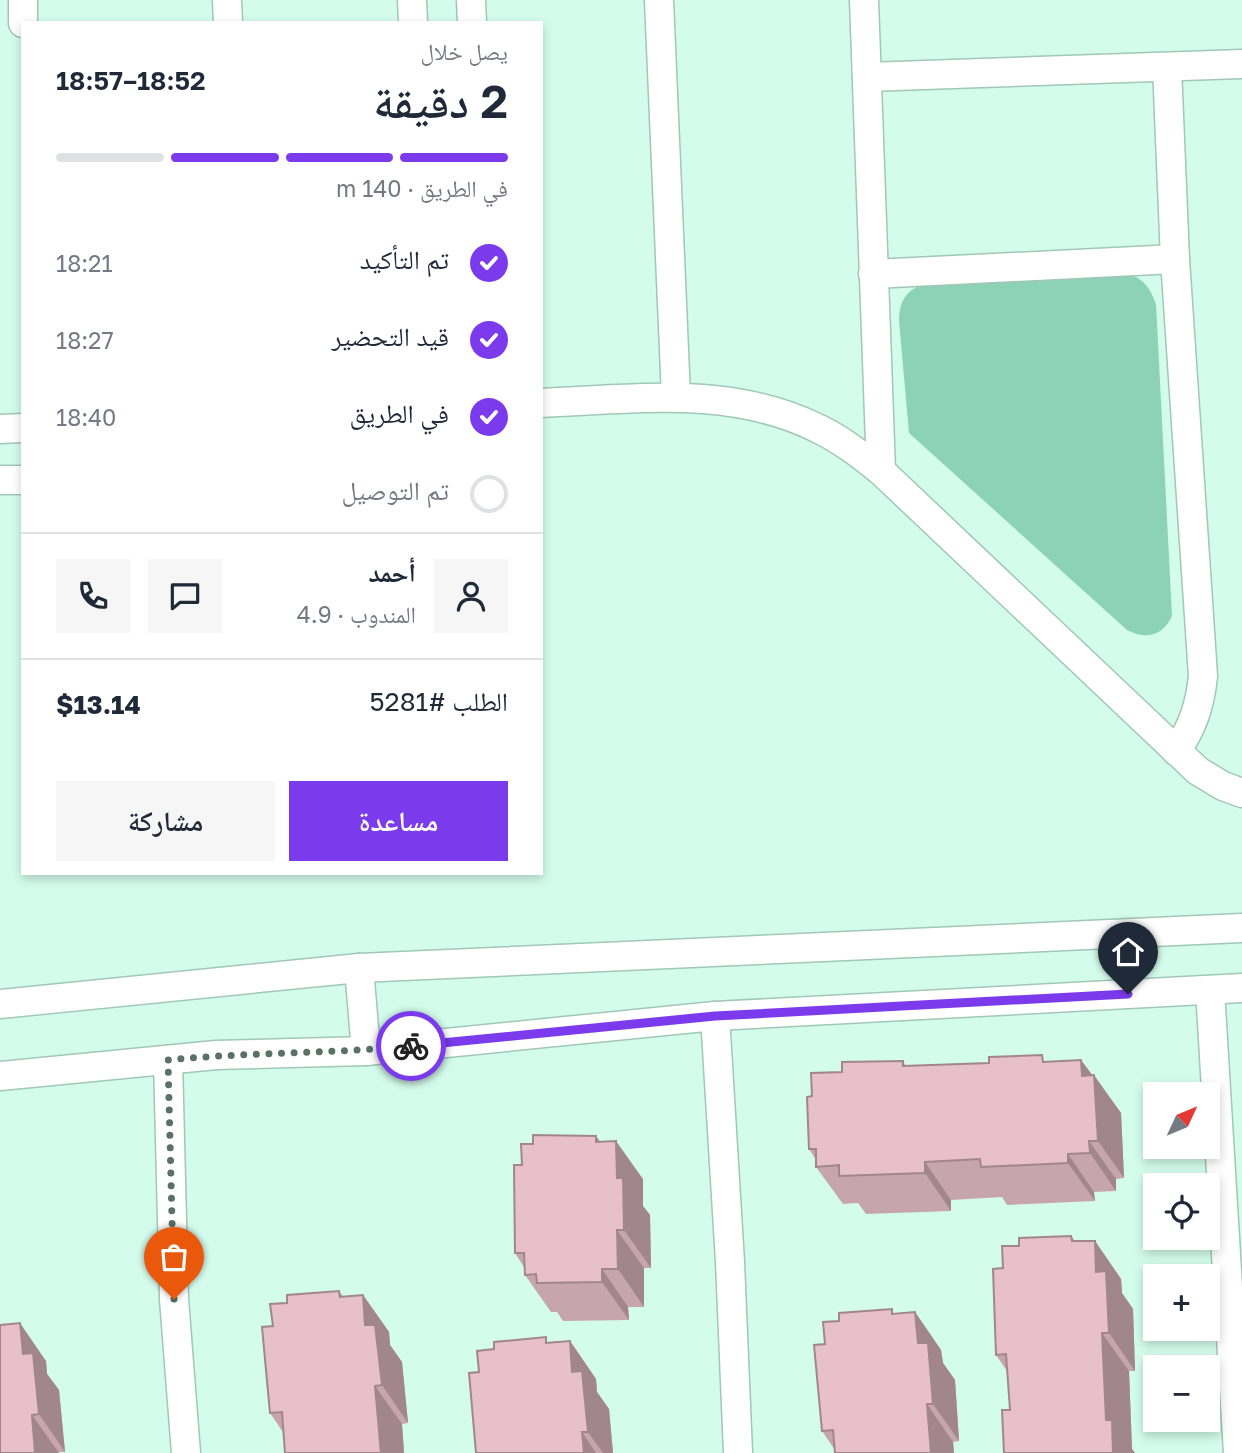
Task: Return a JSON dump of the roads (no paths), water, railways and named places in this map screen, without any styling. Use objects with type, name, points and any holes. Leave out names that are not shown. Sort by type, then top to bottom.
[{"type":"street","points":[[23,0],[23,21]]},
{"type":"street","points":[[227,0],[228,21]]},
{"type":"street","points":[[412,0],[413,21]]},
{"type":"street","points":[[471,0],[472,21]]},
{"type":"street","points":[[659,0],[676,397]]},
{"type":"street","points":[[864,0],[881,471]]},
{"type":"street","points":[[867,77],[1242,64]]},
{"type":"street","points":[[1167,67],[1175,259],[1203,676],[1197,715],[1177,751]]},
{"type":"street","points":[[873,274],[1175,259]]},
{"type":"street","points":[[543,403],[713,398],[750,404],[820,429],[852,448],[881,471],[1198,771],[1242,793]]},
{"type":"street","points":[[0,429],[21,428]]},
{"type":"street","points":[[0,480],[21,480]]},
{"type":"street","points":[[0,1004],[359,968],[1242,928]]},
{"type":"street","points":[[359,968],[366,1051]]},
{"type":"street","points":[[0,1076],[216,1055],[366,1051],[715,1016],[1242,988]]},
{"type":"street","points":[[1210,990],[1238,1453]]},
{"type":"street","points":[[715,1016],[738,1453]]},
{"type":"street","points":[[168,1060],[174,1299],[186,1453]]}]
